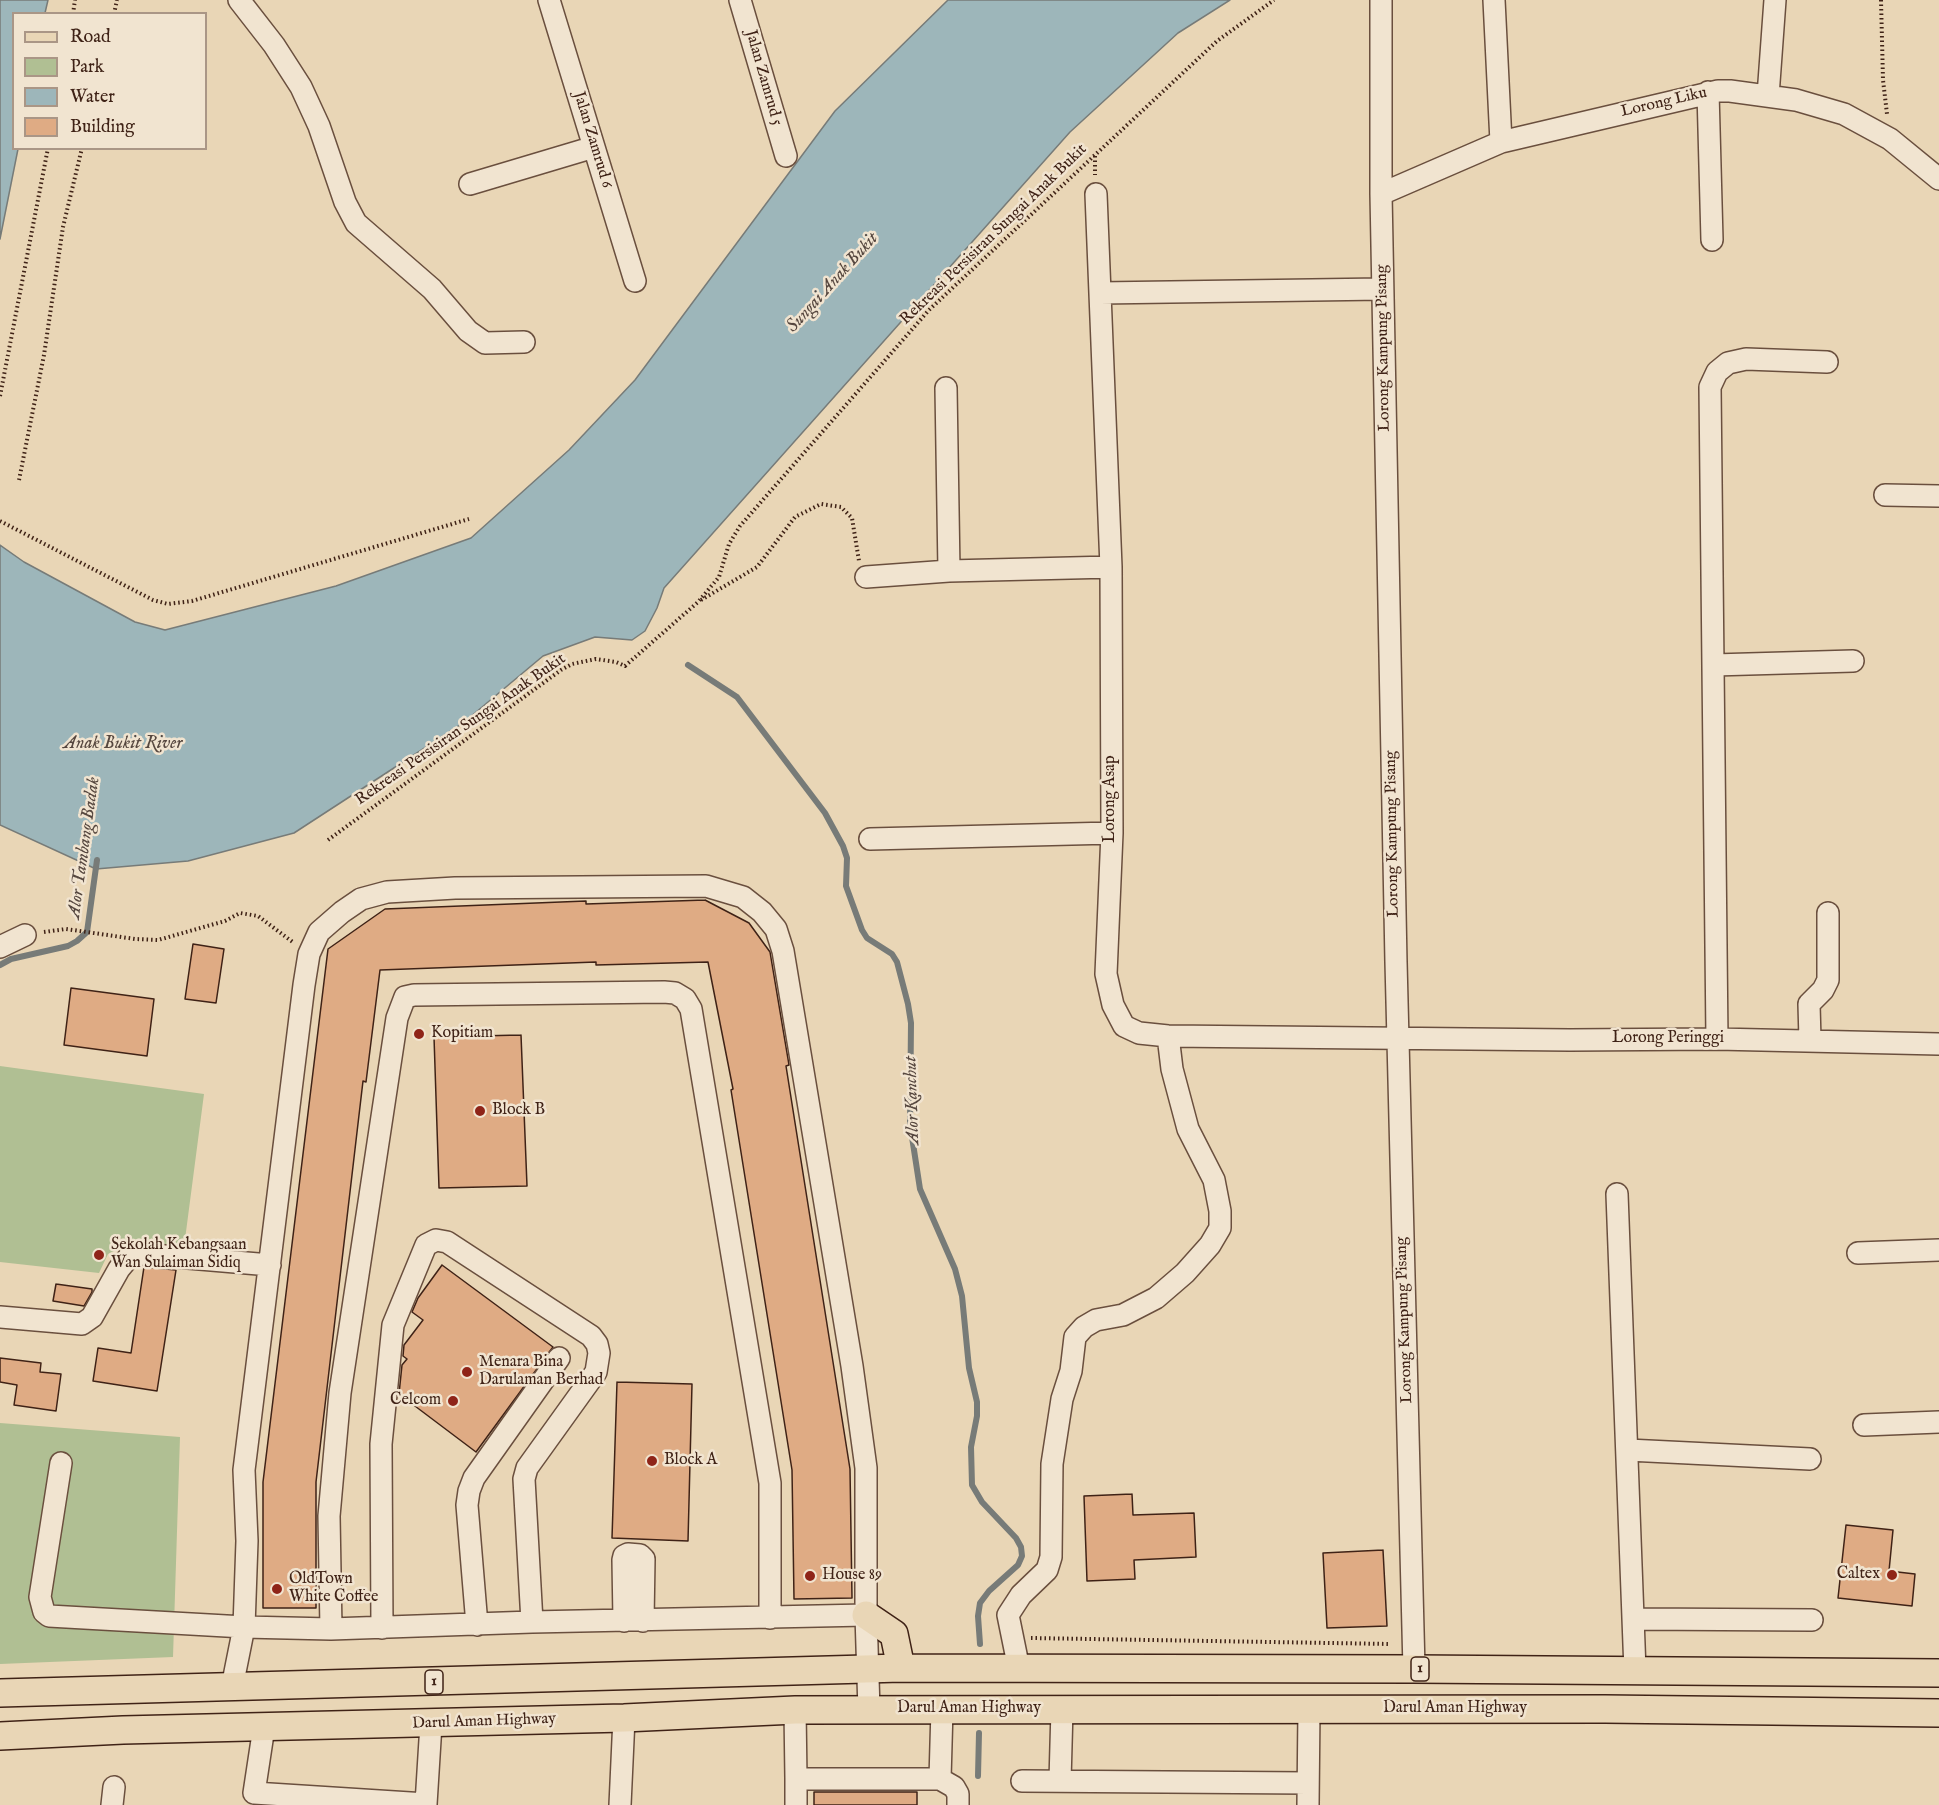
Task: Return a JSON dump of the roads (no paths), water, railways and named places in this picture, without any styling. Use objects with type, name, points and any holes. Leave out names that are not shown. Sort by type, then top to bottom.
[{"type":"main road","points":[[866,1615],[894,1634],[901,1668]]},
{"type":"main road","name":"1","points":[[0,1694],[901,1668],[1939,1673]]},
{"type":"main road","name":"Darul Aman Highway","points":[[0,1736],[264,1726],[624,1718],[795,1710],[1309,1709],[1939,1713]]},
{"type":"street","points":[[239,0],[274,45],[301,87],[319,126],[345,202],[356,223],[432,289],[468,331],[485,343],[524,342]]},
{"type":"street","name":"Jalan Zamrud 6","points":[[549,0],[635,281]]},
{"type":"street","name":"Jalan Zamrud 5","points":[[740,0],[786,156]]},
{"type":"street","name":"Lorong Kampung Pisang","points":[[1381,0],[1382,289],[1397,1038],[1414,1669]]},
{"type":"street","points":[[1494,0],[1501,142]]},
{"type":"street","points":[[1768,96],[1775,0]]},
{"type":"street","name":"Lorong Liku","points":[[1381,194],[1501,142],[1708,92],[1730,91],[1796,100],[1844,114],[1890,139],[1939,179]]},
{"type":"street","points":[[1708,92],[1712,240]]},
{"type":"street","points":[[470,184],[594,147]]},
{"type":"street","name":"Lorong Asap","points":[[1096,194],[1111,567],[1112,833],[1106,974],[1109,992],[1118,1018],[1124,1026],[1139,1033],[1168,1036],[1397,1038]]},
{"type":"street","points":[[1100,293],[1382,289]]},
{"type":"street","points":[[1717,1038],[1710,387],[1717,372],[1728,363],[1746,359],[1827,362]]},
{"type":"street","points":[[946,388],[949,571]]},
{"type":"street","points":[[1885,495],[1939,496]]},
{"type":"street","points":[[866,577],[949,571],[1111,567]]},
{"type":"street","points":[[1714,665],[1853,661]]},
{"type":"street","points":[[870,839],[1112,833]]},
{"type":"street","points":[[232,1687],[244,1627],[247,1541],[244,1470],[304,985],[309,954],[319,932],[361,899],[387,892],[455,888],[706,886],[742,897],[762,912],[776,929],[783,951],[852,1366],[866,1468],[866,1615],[869,1710]]},
{"type":"street","points":[[1810,1040],[1809,1004],[1823,990],[1828,980],[1828,913]]},
{"type":"street","points":[[0,947],[25,935]]},
{"type":"street","points":[[331,1629],[329,1516],[340,1393],[397,1018],[400,1005],[405,997],[414,995],[664,992],[675,993],[685,999],[691,1009],[770,1483],[770,1618]]},
{"type":"street","points":[[1019,1669],[1008,1615],[1021,1595],[1047,1570],[1051,1557],[1053,1464],[1062,1399],[1071,1371],[1076,1337],[1084,1327],[1096,1320],[1122,1315],[1156,1298],[1185,1273],[1220,1228],[1220,1211],[1214,1180],[1188,1129],[1172,1070],[1168,1036]]},
{"type":"street","name":"Lorong Peringgi","points":[[1397,1038],[1717,1038],[1939,1044]]},
{"type":"street","points":[[1617,1194],[1635,1671]]},
{"type":"street","points":[[382,1628],[381,1444],[393,1325],[426,1245],[436,1240],[447,1242],[591,1336],[597,1344],[599,1362],[596,1372],[527,1468],[524,1479],[532,1622]]},
{"type":"street","points":[[1858,1253],[1939,1250]]},
{"type":"street","points":[[0,1317],[82,1324],[92,1317],[119,1269],[129,1257],[141,1254],[270,1265]]},
{"type":"street","points":[[477,1625],[467,1506],[469,1491],[474,1479],[559,1358]]},
{"type":"street","points":[[1864,1425],[1939,1422]]},
{"type":"street","points":[[1628,1450],[1810,1459]]},
{"type":"street","points":[[61,1463],[40,1597],[44,1612],[49,1616],[244,1627],[331,1629],[866,1615]]},
{"type":"street","points":[[633,1556],[634,1621]]},
{"type":"street","points":[[1633,1619],[1812,1620]]},
{"type":"street","points":[[940,1779],[942,1709]]},
{"type":"street","points":[[1060,1781],[1062,1709]]},
{"type":"street","points":[[1308,1805],[1309,1709]]},
{"type":"street","points":[[795,1710],[796,1805]]},
{"type":"street","points":[[620,1805],[624,1718]]},
{"type":"street","points":[[264,1726],[253,1799],[426,1805],[431,1724]]},
{"type":"street","points":[[796,1779],[940,1779],[954,1787],[958,1794],[958,1805]]},
{"type":"street","points":[[1022,1780],[1308,1783]]},
{"type":"water","points":[[0,0],[48,0],[45,12],[12,12],[12,150],[18,150],[0,239]]},
{"type":"water","name":"Anak Bukit River","points":[[948,0],[1230,0],[1178,33],[1070,132],[664,588],[645,631],[632,640],[595,637],[543,656],[463,723],[294,833],[188,861],[96,869],[0,825],[0,545],[24,562],[135,622],[165,630],[336,586],[471,538],[569,450],[635,380],[835,111]]},
{"type":"waterway","name":"Alor Kanchut","points":[[688,665],[737,697],[825,813],[847,858],[846,886],[862,930],[867,938],[892,954],[897,962],[911,1023],[910,1124],[920,1189],[955,1269],[962,1296],[969,1368],[977,1402],[977,1416],[971,1447],[972,1485],[982,1502],[1016,1538],[1021,1547],[1022,1556],[1018,1565],[989,1591],[980,1603],[978,1616],[980,1644]]},
{"type":"waterway","name":"Alor Tambang Badak","points":[[0,965],[11,959],[68,946],[87,932],[97,860]]},
{"type":"waterway","name":"Alor Kanchut","points":[[978,1776],[979,1733]]},
{"type":"place","name":"Kopitiam","points":[[419,1034]]},
{"type":"place","name":"Block B","points":[[480,1111]]},
{"type":"place","name":"Sekolah Kebangsaan Wan Sulaiman Sidiq","points":[[99,1255]]},
{"type":"place","name":"Menara Bina Darulaman Berhad","points":[[467,1372]]},
{"type":"place","name":"Celcom","points":[[453,1401]]},
{"type":"place","name":"Block A","points":[[652,1461]]},
{"type":"place","name":"Caltex","points":[[1892,1575]]},
{"type":"place","name":"House 89","points":[[810,1576]]},
{"type":"place","name":"OldTown White Coffee","points":[[277,1589]]},
{"type":"water label","name":"Sungai Anak Bukit","points":[[833,283]]}]
